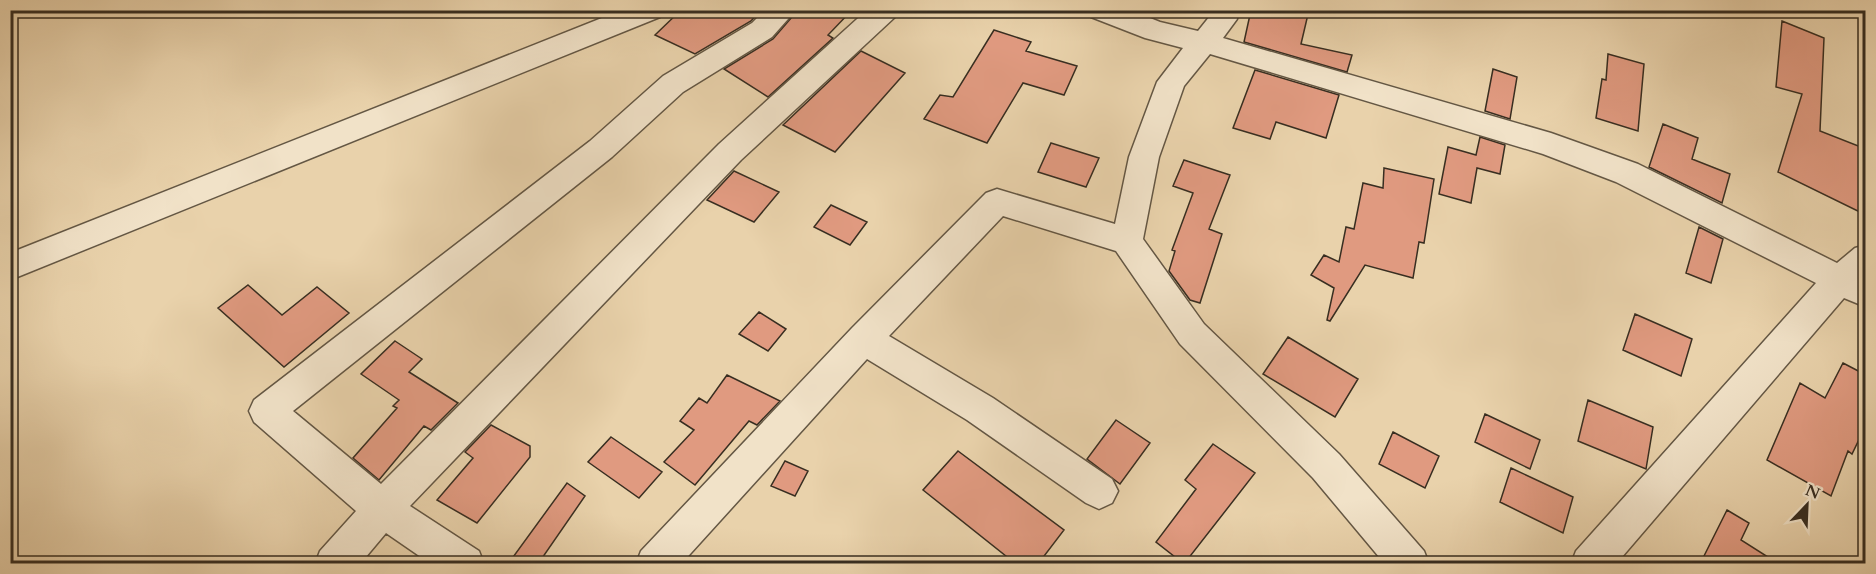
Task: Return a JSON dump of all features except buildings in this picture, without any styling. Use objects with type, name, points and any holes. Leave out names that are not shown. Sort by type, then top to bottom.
[{"type":"street","points":[[10,267],[650,10]]},
{"type":"street","points":[[465,564],[382,509],[267,411],[601,149],[673,84],[762,30],[783,10]]},
{"type":"street","points":[[334,564],[382,509],[730,152],[885,10]]},
{"type":"street","points":[[1101,10],[1155,32],[1203,42],[1551,145],[1627,172],[1852,286]]},
{"type":"street","points":[[1127,241],[1144,158],[1171,82],[1223,19],[1225,10]]},
{"type":"street","points":[[655,564],[864,339],[998,202],[1127,241],[1192,334],[1326,466],[1410,564]]},
{"type":"street","points":[[1590,564],[1852,286],[1866,258]]},
{"type":"street","points":[[864,339],[980,409],[1099,491]]}]
